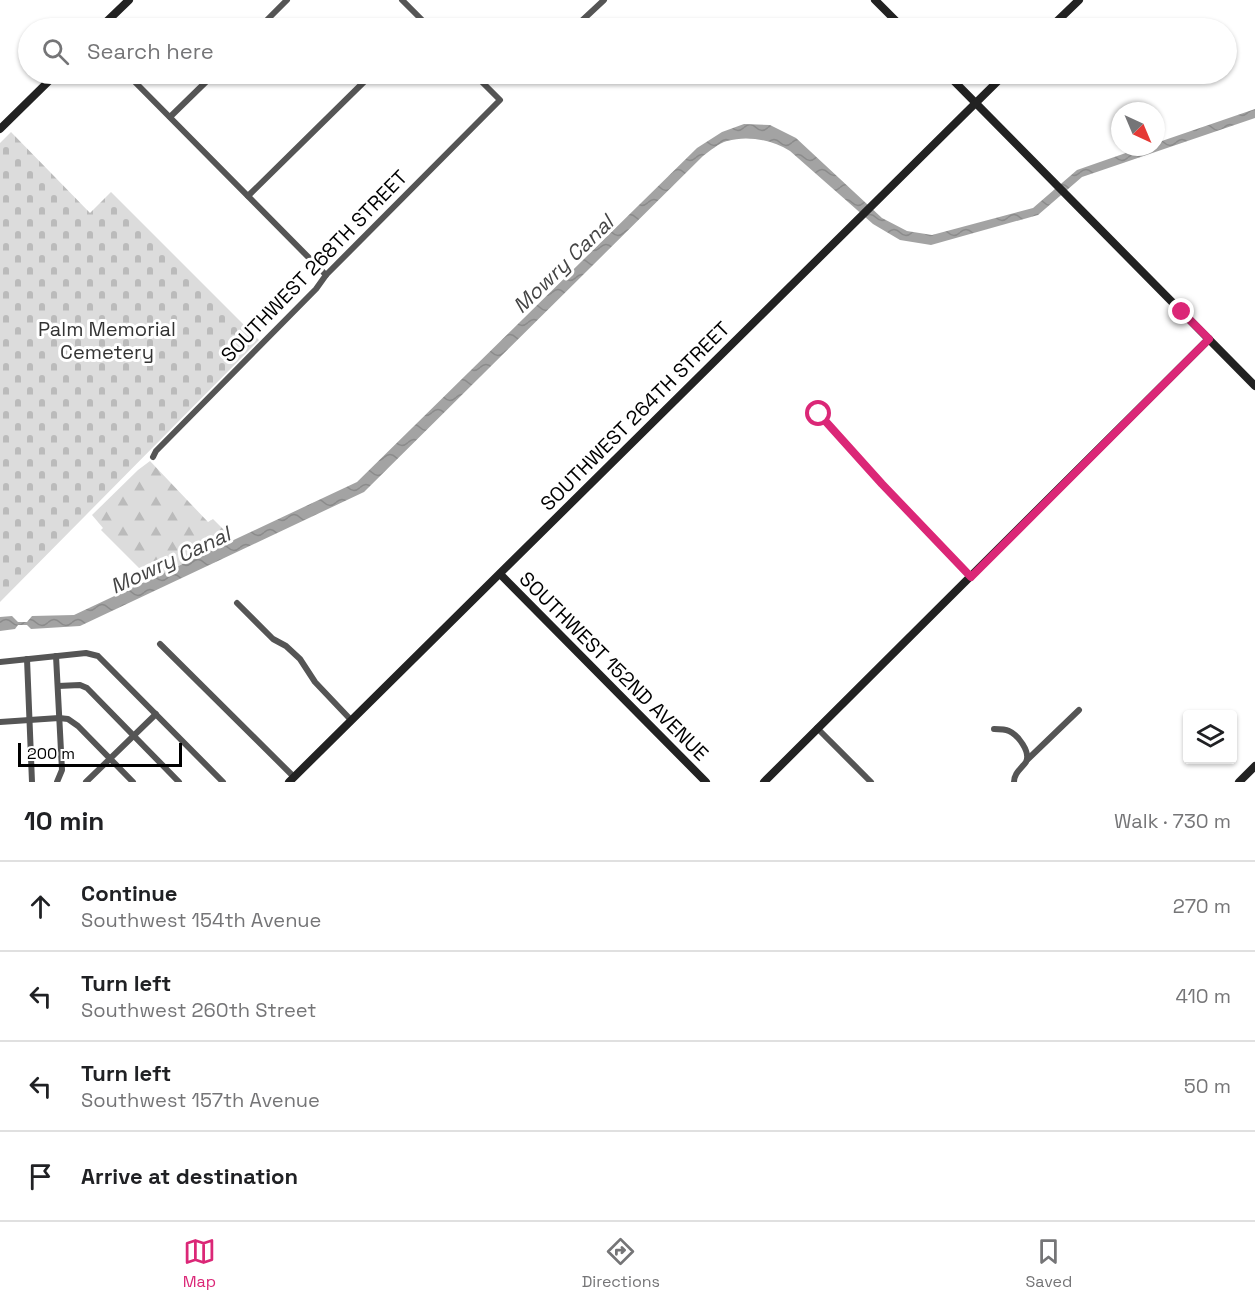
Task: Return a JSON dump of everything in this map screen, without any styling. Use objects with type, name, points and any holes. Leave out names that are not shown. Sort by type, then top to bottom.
[{"type":"street","points":[[110,18],[129,0]]},
{"type":"street","points":[[269,18],[287,0]]},
{"type":"street","points":[[402,0],[419,18]]},
{"type":"street","points":[[585,18],[604,0]]},
{"type":"street","points":[[875,0],[893,18]]},
{"type":"street","points":[[1060,18],[1079,0]]},
{"type":"street","points":[[0,129],[46,84]]},
{"type":"street","points":[[138,84],[326,275]]},
{"type":"street","points":[[170,117],[204,84]]},
{"type":"street","points":[[248,196],[362,84]]},
{"type":"street","name":"SOUTHWEST 268TH STREET","points":[[153,457],[156,451],[316,289],[326,275],[500,100],[484,84]]},
{"type":"street","points":[[957,84],[1255,386]]},
{"type":"street","name":"SOUTHWEST 264TH STREET","points":[[291,780],[995,84]]},
{"type":"street","points":[[764,782],[1209,339]]},
{"type":"street","points":[[819,414],[971,577]]},
{"type":"street","name":"SOUTHWEST 152ND AVENUE","points":[[500,574],[706,782]]},
{"type":"street","points":[[237,603],[273,639],[286,646],[300,659],[315,682],[351,720]]},
{"type":"street","points":[[160,644],[291,780]]},
{"type":"street","points":[[0,662],[86,653],[101,658],[223,782]]},
{"type":"street","points":[[56,656],[62,770],[57,782]]},
{"type":"street","points":[[27,659],[32,782]]},
{"type":"street","points":[[58,686],[85,687],[179,782]]},
{"type":"street","points":[[1014,782],[1014,777],[1027,760],[1078,710]]},
{"type":"street","points":[[86,782],[156,714]]},
{"type":"street","points":[[0,722],[59,718],[74,722],[133,782]]},
{"type":"street","points":[[817,728],[871,782]]},
{"type":"street","points":[[994,729],[1009,731],[1027,753],[1027,760]]},
{"type":"street","points":[[1239,782],[1255,766]]},
{"type":"green space","name":"Palm Memorial Cemetery","points":[[11,132],[90,213],[111,192],[259,340],[0,602],[0,143]]},
{"type":"green space","points":[[150,461],[208,522],[213,519],[232,541],[150,579],[101,530],[103,528],[92,515]]},
{"type":"water","points":[[1255,109],[1255,118],[1165,149],[1165,140]]},
{"type":"water","points":[[744,124],[770,125],[796,138],[882,218],[907,231],[932,235],[1033,208],[1077,170],[1117,156],[1144,156],[1082,177],[1038,215],[931,245],[900,240],[873,224],[783,147],[768,141],[743,138],[724,142],[703,156],[364,492],[80,626],[31,629],[27,625],[18,625],[15,629],[0,631],[0,617],[12,616],[18,622],[27,622],[32,616],[74,615],[357,482],[697,148],[722,132]]},
{"type":"route","points":[[819,414],[971,577],[1209,339],[1182,312]]},
{"type":"water label","name":"Mowry Canal","points":[[563,264]]},
{"type":"water label","name":"Mowry Canal","points":[[170,560]]}]
